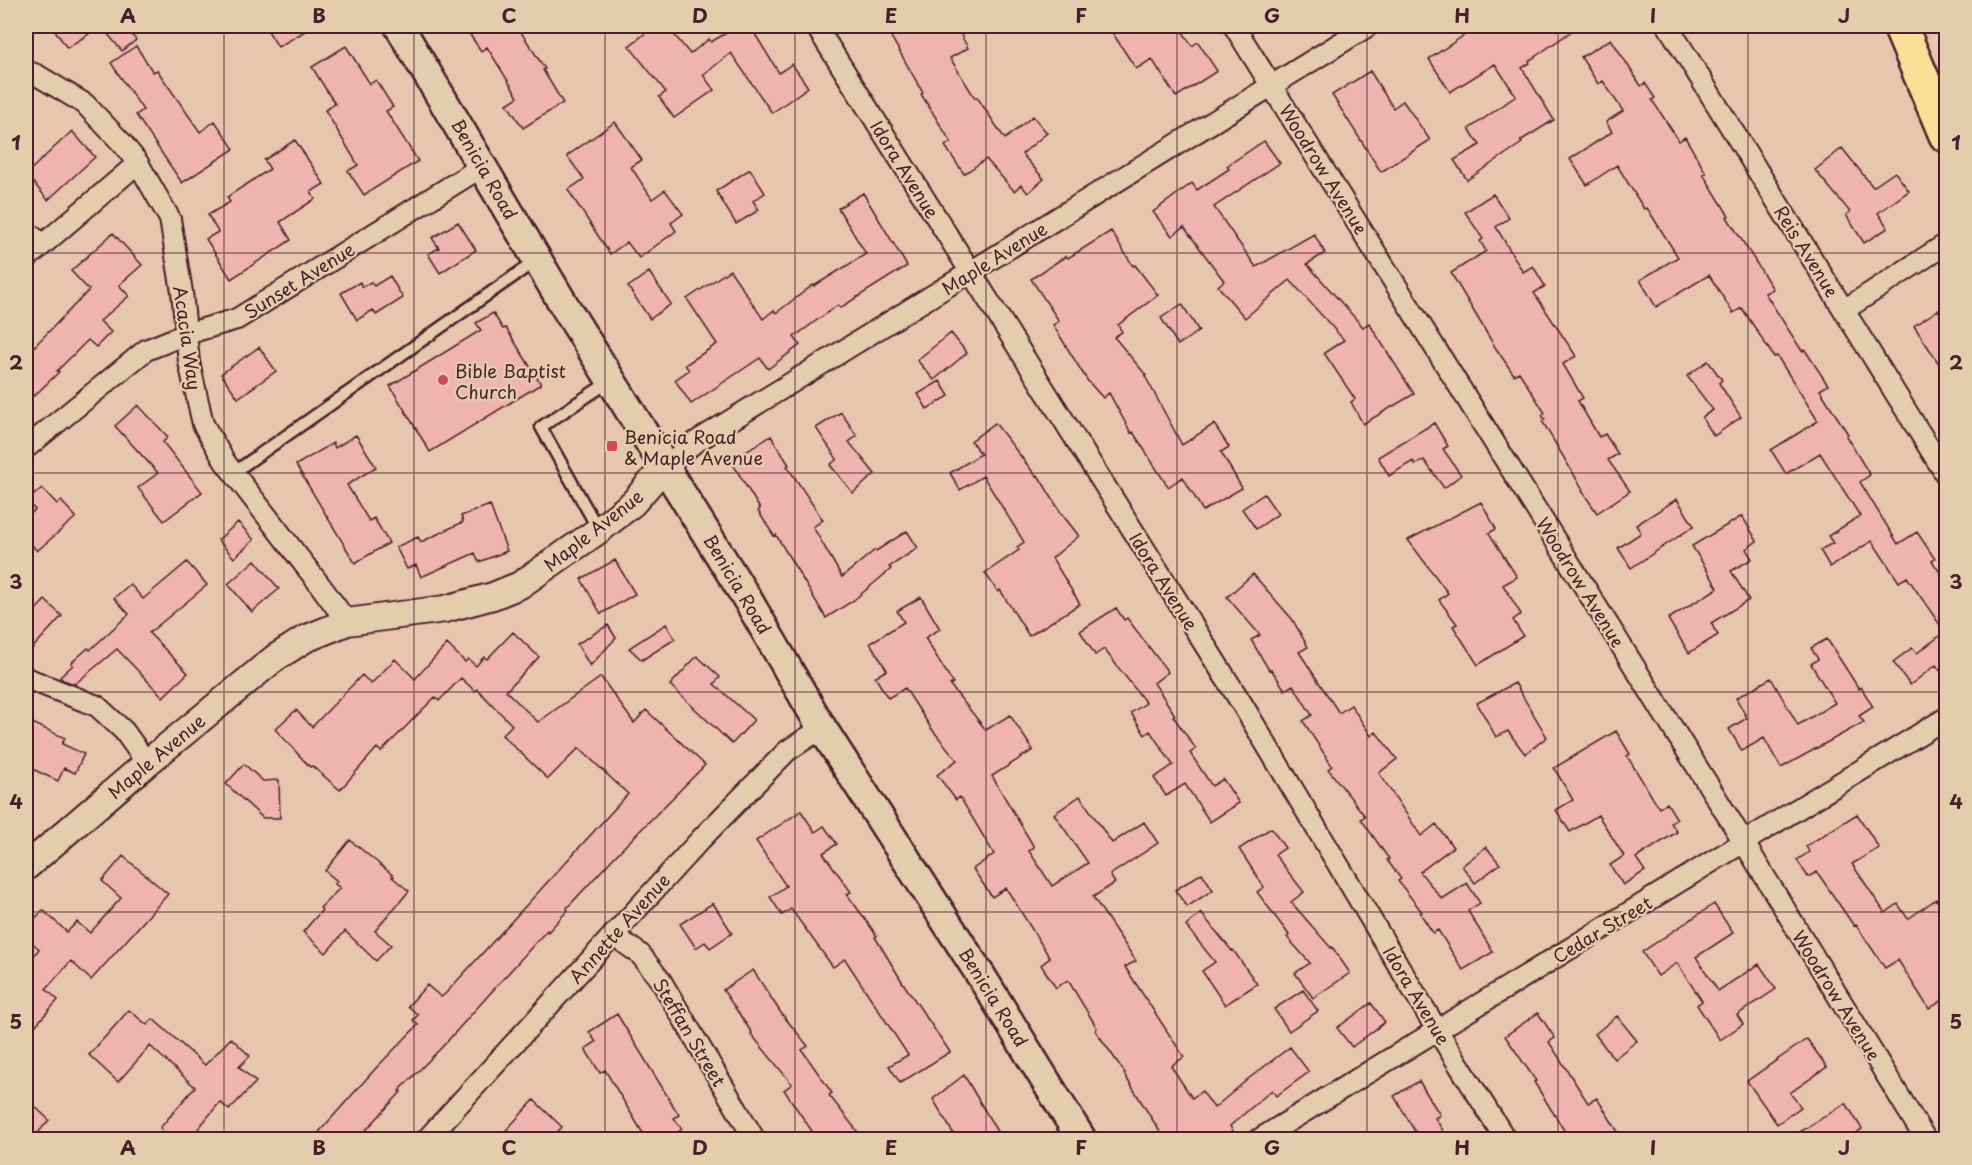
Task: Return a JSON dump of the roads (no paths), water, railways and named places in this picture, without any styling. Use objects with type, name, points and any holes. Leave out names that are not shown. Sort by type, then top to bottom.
[{"type":"highway","points":[[1900,26],[1947,135]]},
{"type":"highway","points":[[1906,26],[1947,98]]},
{"type":"main road","name":"Benicia Road","points":[[399,26],[538,260],[749,602],[822,728],[983,979],[1082,1140]]},
{"type":"street","name":"Idora Avenue","points":[[816,26],[1242,704],[1437,1030],[1506,1140]]},
{"type":"street","name":"Woodrow Avenue","points":[[1234,26],[1926,1140]]},
{"type":"street","name":"Maple Avenue","points":[[26,867],[147,763],[275,658],[305,639],[347,622],[445,609],[493,596],[520,585],[633,503],[665,466],[694,443],[1368,26]]},
{"type":"street","name":"Reis Avenue","points":[[1668,26],[1947,475]]},
{"type":"street","name":"Acacia Way","points":[[26,71],[37,75],[85,104],[122,142],[138,163],[170,219],[182,292],[189,362],[203,424],[225,462],[347,622]]},
{"type":"street","points":[[26,259],[138,163]]},
{"type":"street","name":"Sunset Avenue","points":[[26,448],[147,350],[186,334],[237,319],[483,166]]},
{"type":"street","points":[[26,232],[43,244]]},
{"type":"street","points":[[1844,310],[1947,244]]},
{"type":"street","points":[[26,678],[97,706],[124,731],[147,763]]},
{"type":"street","name":"Cedar Street","points":[[1258,1140],[1947,718]]},
{"type":"street","name":"Annette Avenue","points":[[426,1140],[701,839],[787,751],[822,728]]},
{"type":"street","name":"Steffan Street","points":[[613,935],[640,954],[661,981],[755,1140]]},
{"type":"lane","points":[[233,473],[538,260]]},
{"type":"lane","points":[[598,530],[541,427],[611,380]]},
{"type":"place","name":"Bible Baptist Church","points":[[443,380]]},
{"type":"place","name":"Benicia Road & Maple Avenue","points":[[612,446]]}]
